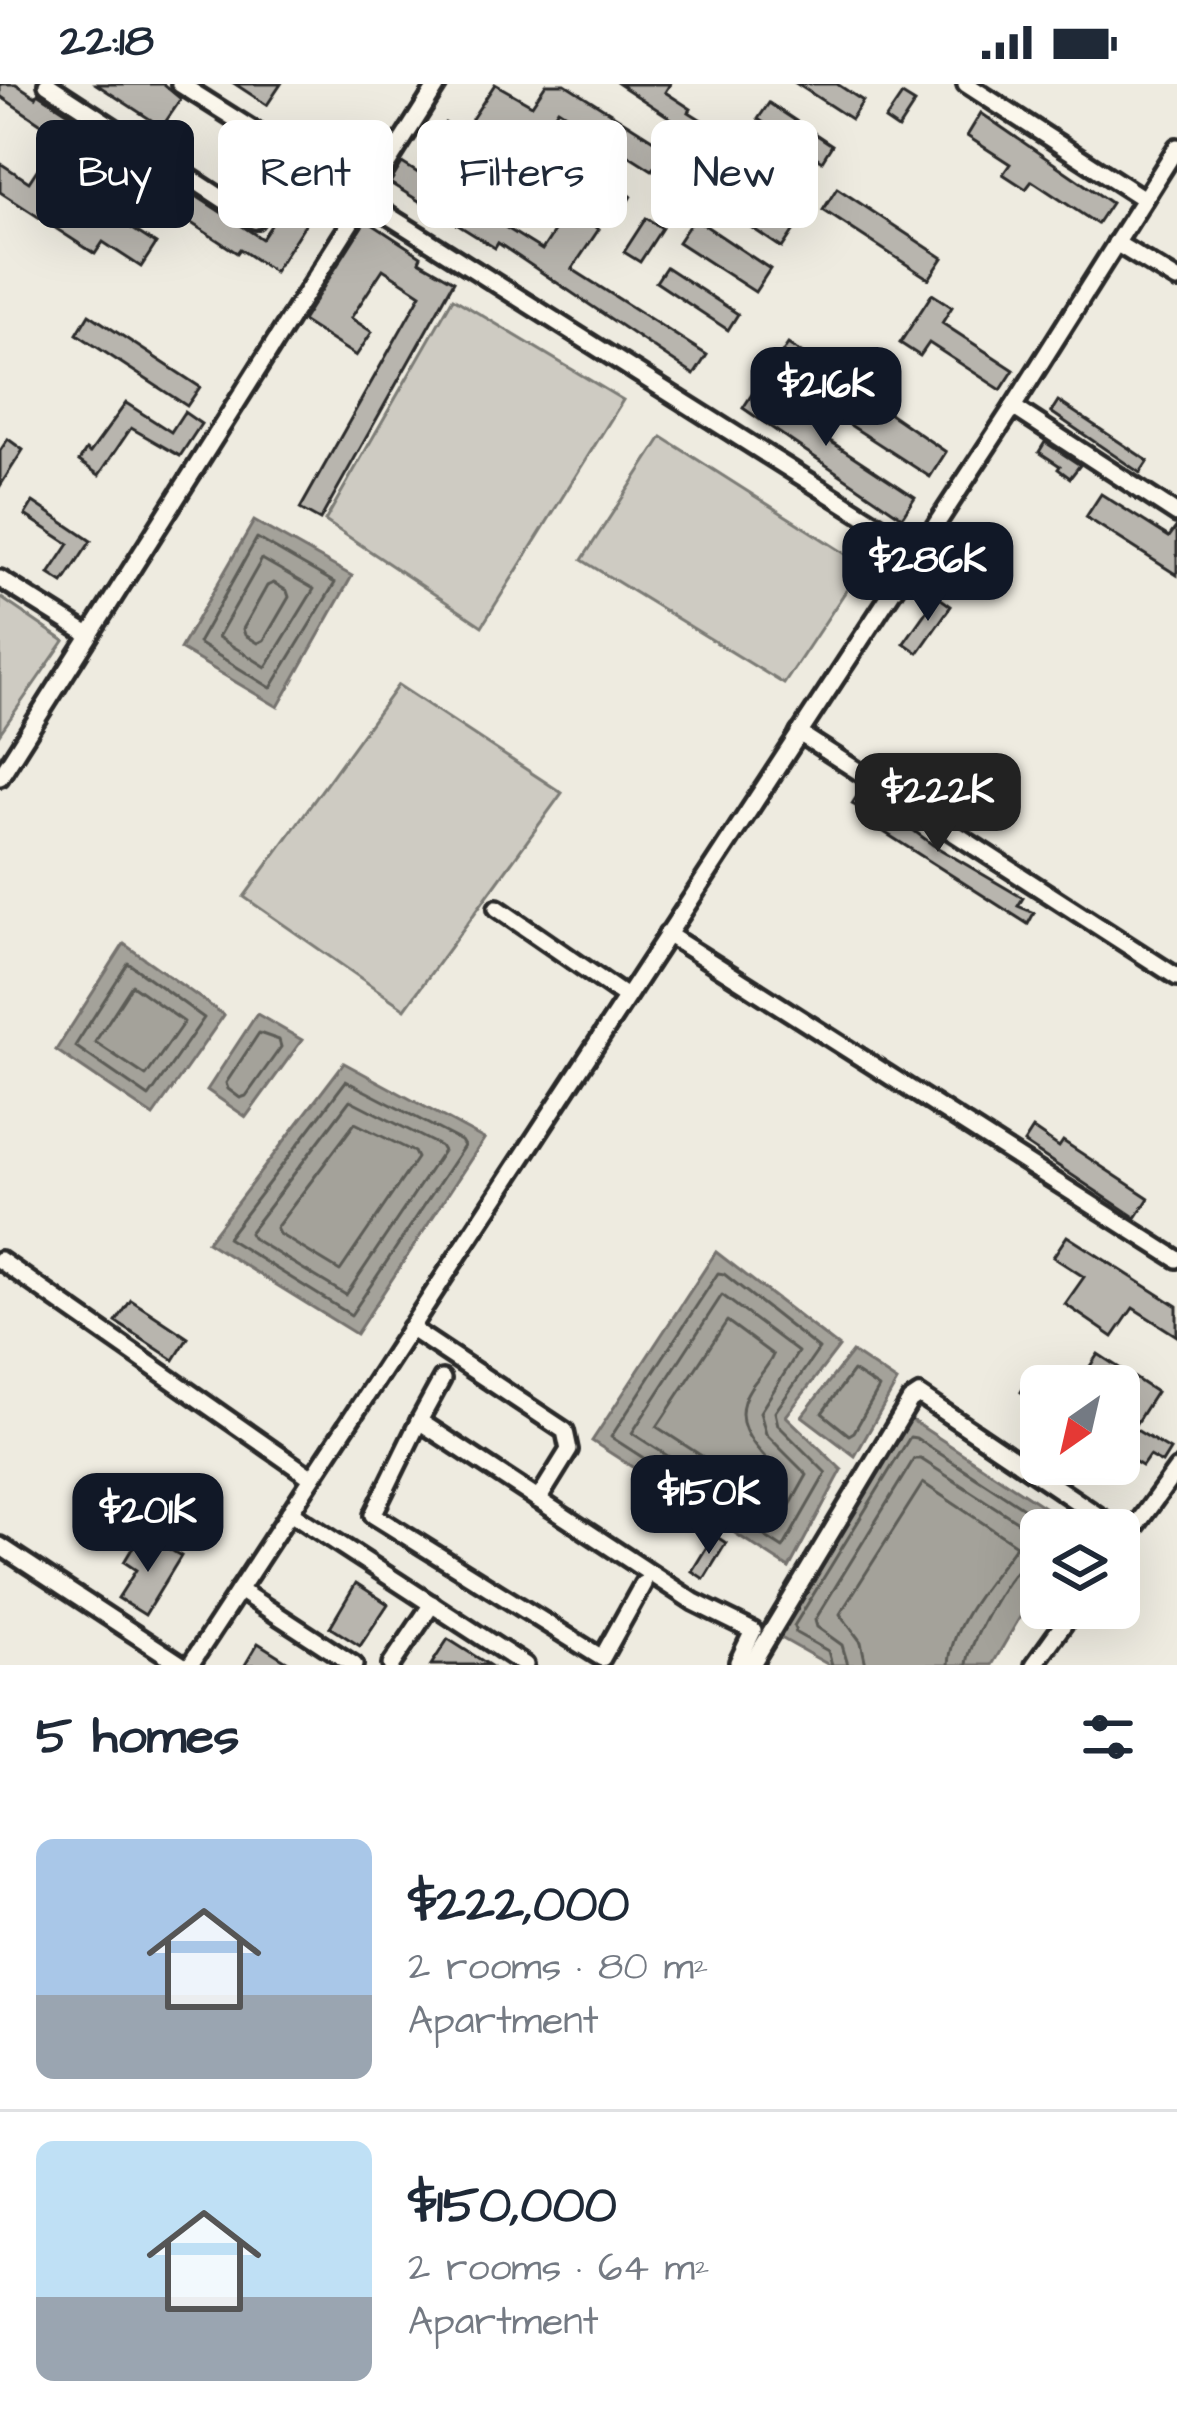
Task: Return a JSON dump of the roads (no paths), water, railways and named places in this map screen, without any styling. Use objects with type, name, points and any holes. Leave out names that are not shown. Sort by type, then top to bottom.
[{"type":"street","points":[[47,84],[218,196]]},
{"type":"street","points":[[393,154],[438,84]]},
{"type":"street","points":[[966,84],[1144,199]]},
{"type":"street","points":[[192,87],[239,120]]},
{"type":"street","points":[[0,1546],[186,1665],[1013,407],[1177,147]]},
{"type":"street","points":[[393,221],[918,550]]},
{"type":"street","points":[[0,777],[346,228]]},
{"type":"street","points":[[1116,242],[1177,280]]},
{"type":"street","points":[[1013,407],[1177,514]]},
{"type":"street","points":[[0,579],[89,635]]},
{"type":"street","points":[[799,733],[1177,976]]},
{"type":"street","points":[[496,908],[626,997]]},
{"type":"street","points":[[667,934],[1177,1259]]},
{"type":"street","points":[[0,1260],[312,1478]]},
{"type":"street","points":[[410,1328],[565,1431],[569,1450],[538,1500]]},
{"type":"street","points":[[442,1379],[373,1515],[602,1658],[643,1584]]},
{"type":"street","points":[[744,1664],[910,1401],[919,1395],[1078,1509]]},
{"type":"street","points":[[418,1421],[694,1602],[753,1631],[744,1664]]},
{"type":"street","points":[[1140,1520],[1177,1469]]},
{"type":"street","points":[[290,1512],[525,1665]]},
{"type":"street","points":[[239,1590],[354,1665]]},
{"type":"street","points":[[391,1665],[432,1604]]},
{"type":"street","points":[[1034,1665],[1061,1629]]},
{"type":"water","points":[[254,521],[352,576],[278,707],[180,649]]},
{"type":"water","points":[[124,944],[224,1015],[153,1116],[56,1050]]},
{"type":"water","points":[[257,1014],[302,1040],[246,1117],[207,1090]]},
{"type":"water","points":[[344,1063],[484,1139],[356,1334],[207,1242]]},
{"type":"water","points":[[716,1252],[839,1347],[786,1416],[842,1470],[789,1568],[592,1441]]},
{"type":"water","points":[[852,1352],[897,1382],[855,1456],[802,1416]]},
{"type":"water","points":[[907,1417],[1047,1509],[1020,1509],[1020,1617],[992,1665],[829,1665],[774,1634]]}]
